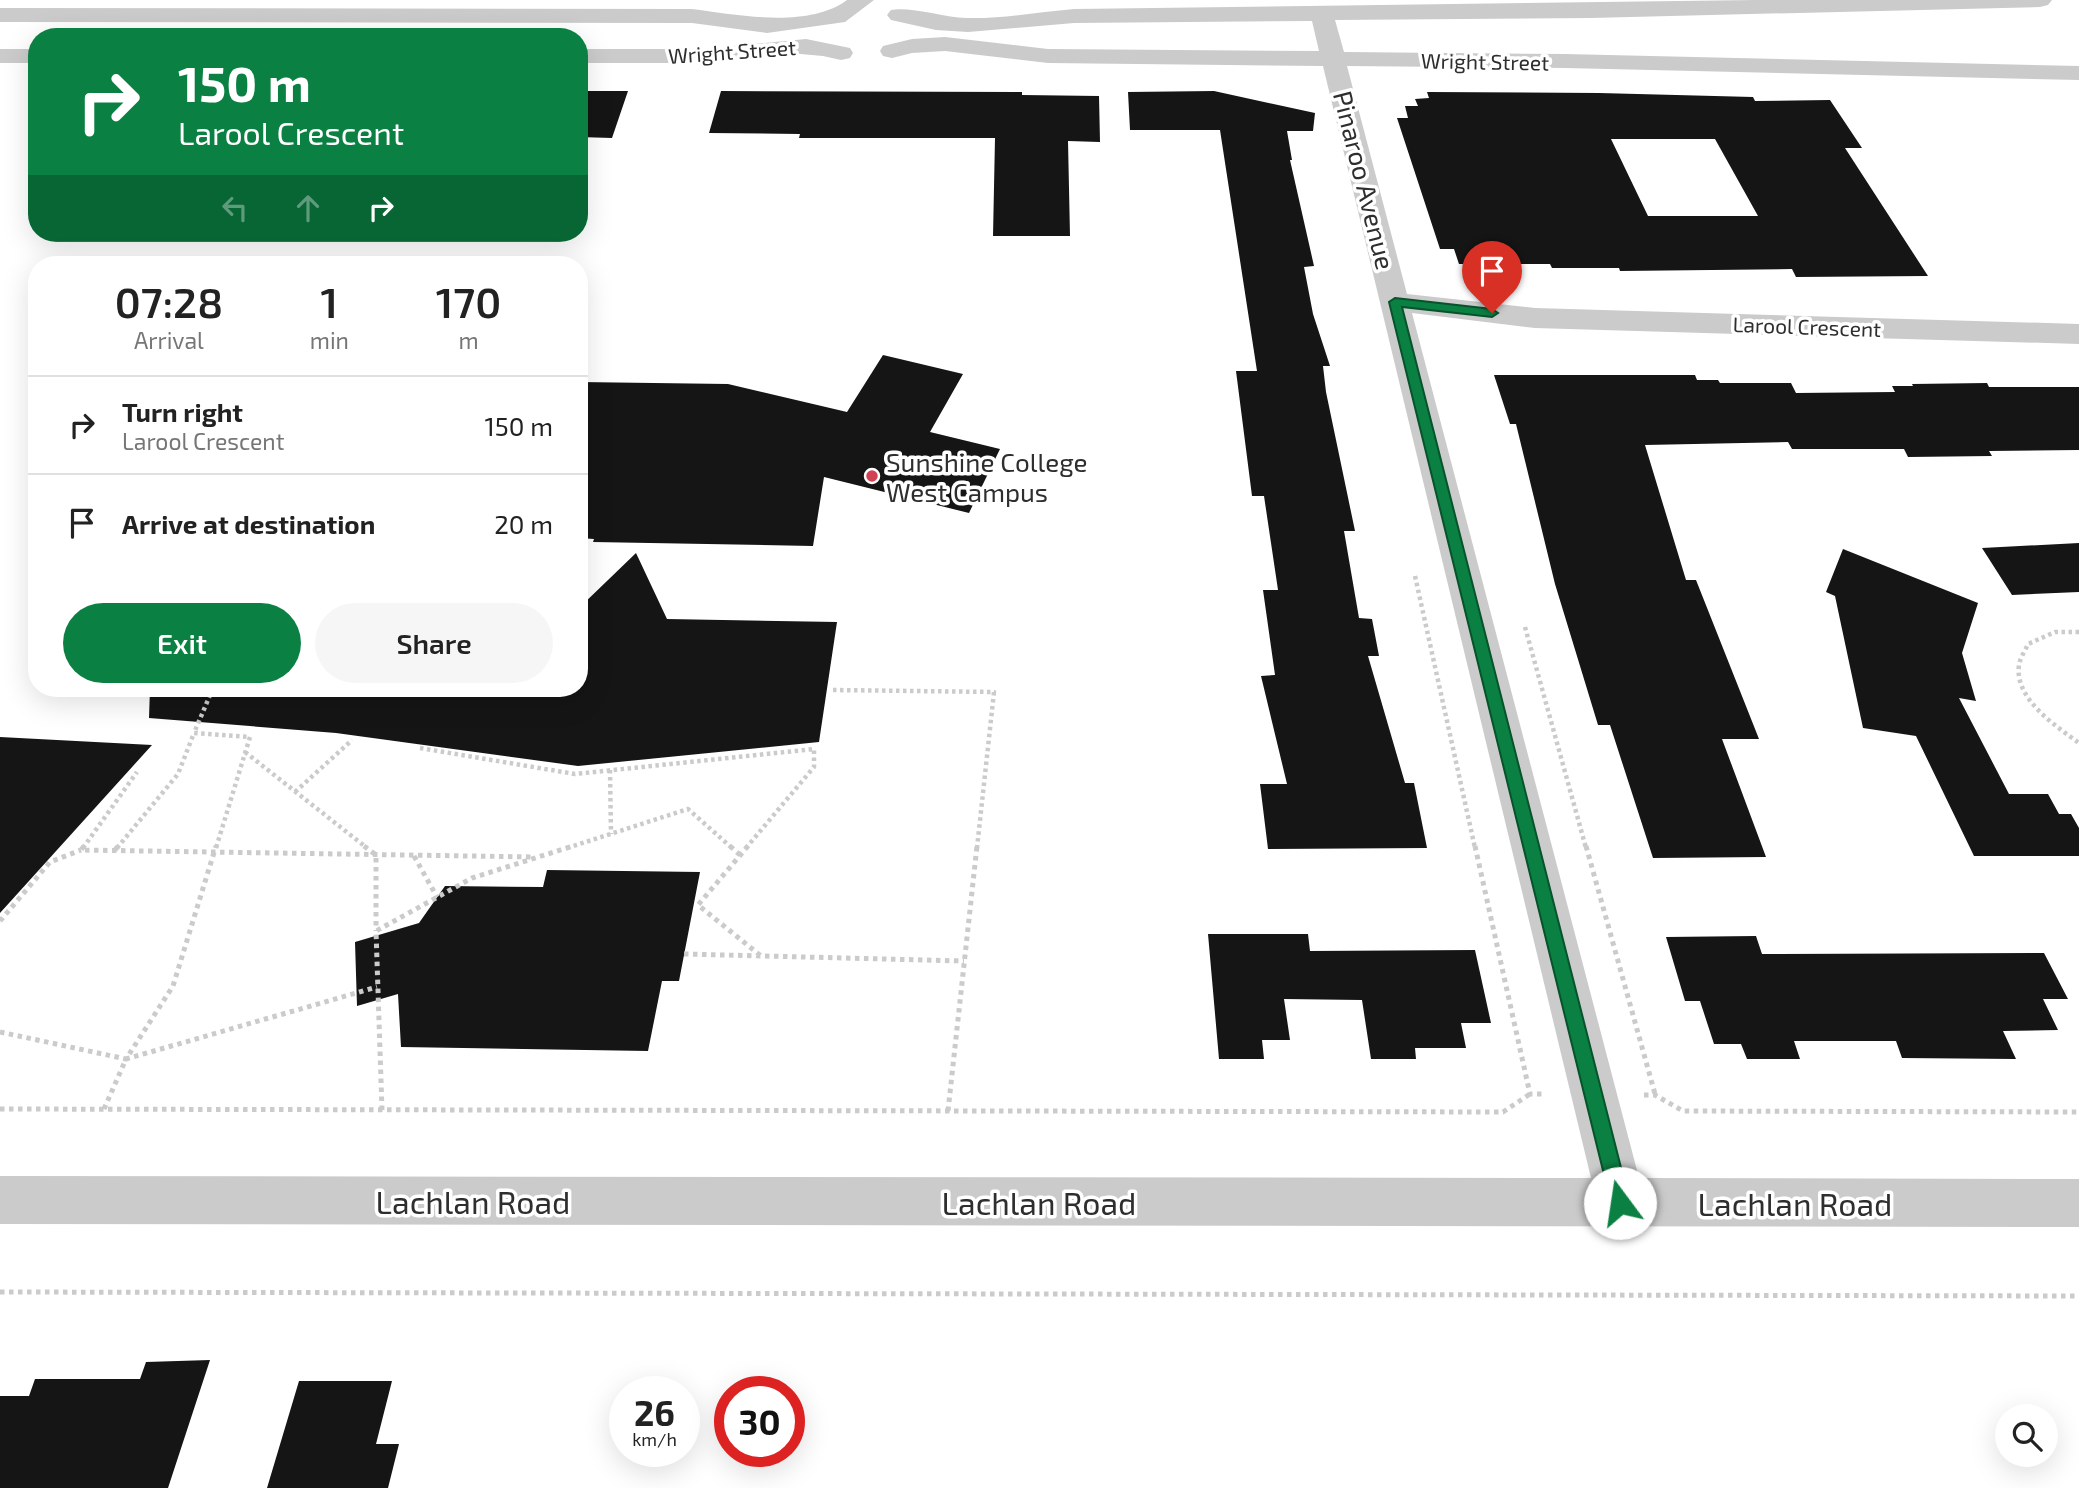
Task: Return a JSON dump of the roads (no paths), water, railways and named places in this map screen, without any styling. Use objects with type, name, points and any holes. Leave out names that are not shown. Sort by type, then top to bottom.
[{"type":"street","points":[[862,0],[826,26],[822,36],[828,45],[867,54],[911,36],[910,25],[893,10]]},
{"type":"street","name":"Wright Street","points":[[0,15],[692,16],[767,26],[793,24],[869,9],[893,10],[928,22],[968,25],[1074,16],[1591,11],[2040,0]]},
{"type":"street","name":"Pinaroo Avenue","points":[[1322,14],[1620,1203]]},
{"type":"street","name":"Wright Street","points":[[588,56],[705,56],[791,45],[818,46],[867,54],[912,46],[946,44],[1041,56],[2079,73]]},
{"type":"street","points":[[0,56],[28,56]]},
{"type":"street","name":"Larool Crescent","points":[[1398,315],[2079,334]]},
{"type":"street","name":"Lachlan Road","points":[[0,1200],[2079,1203]]},
{"type":"place","name":"Sunshine College West Campus","points":[[872,476]]}]
